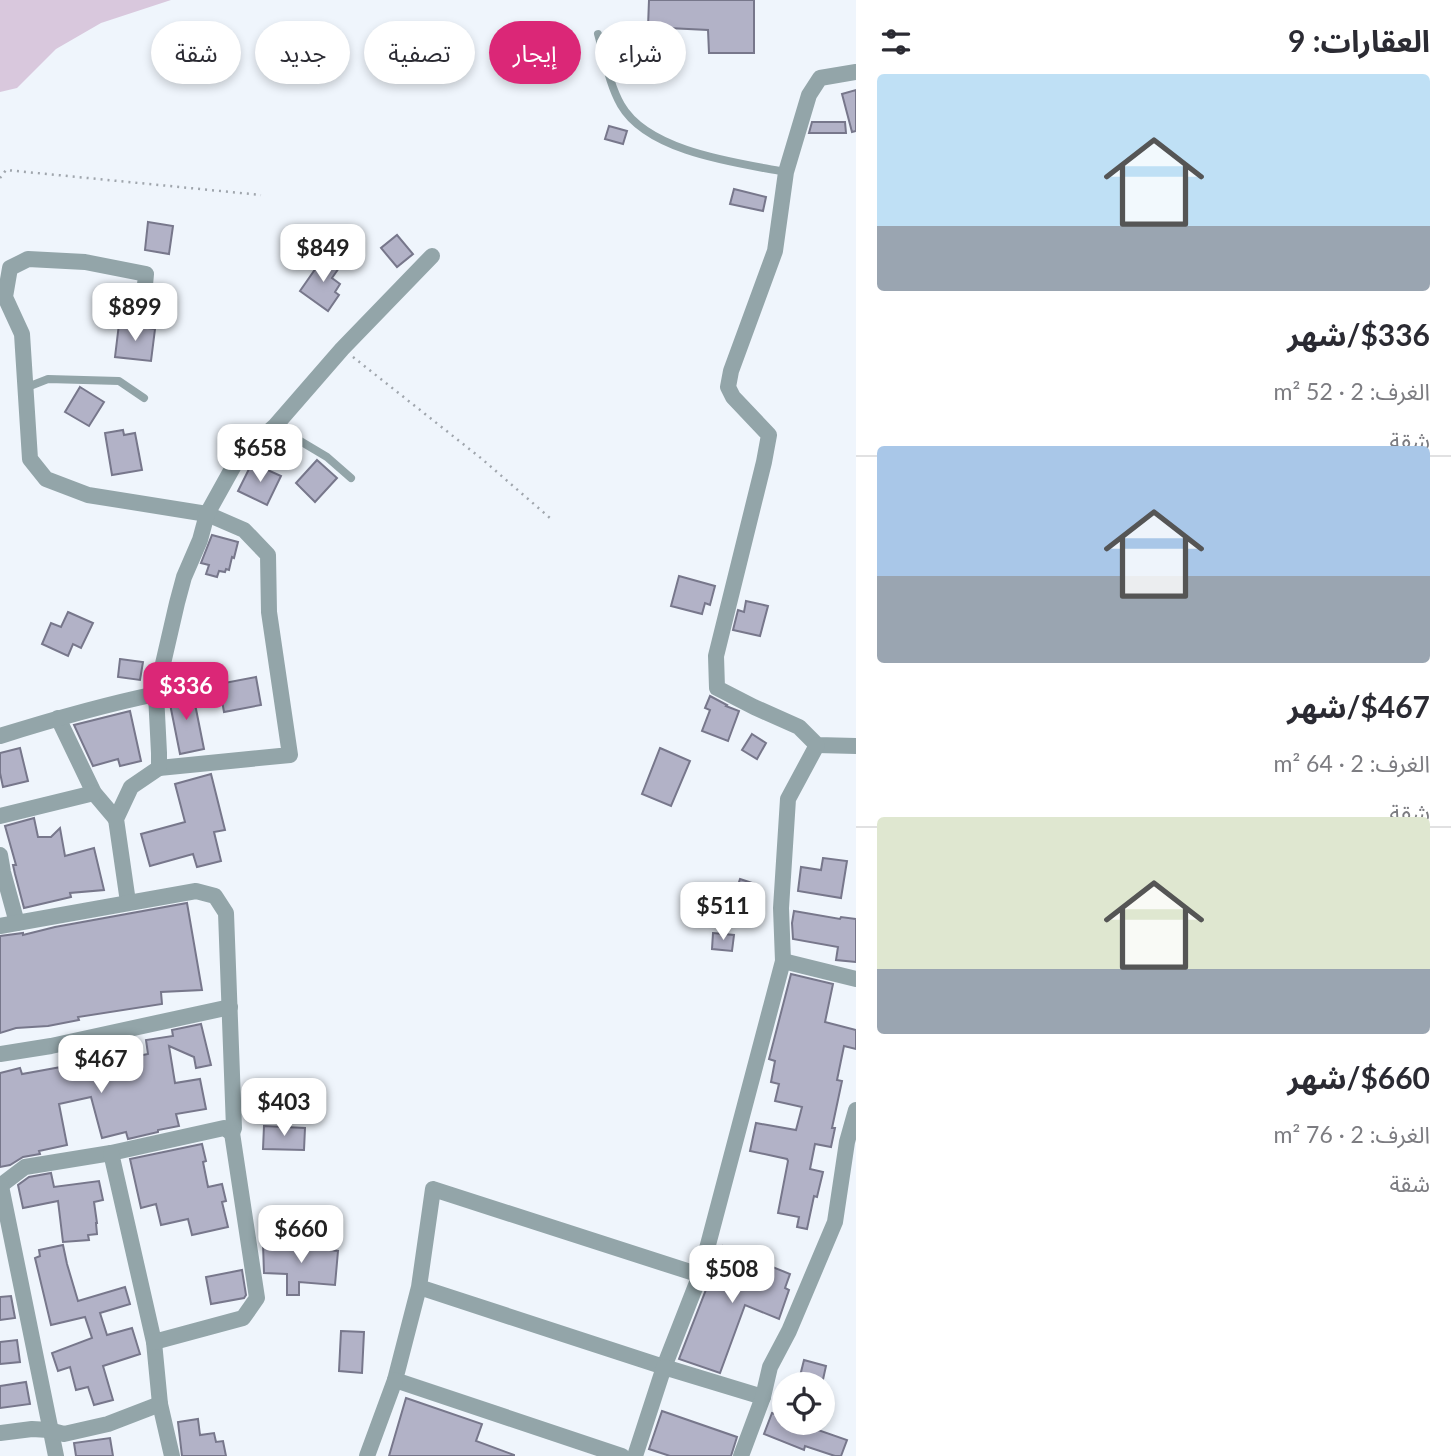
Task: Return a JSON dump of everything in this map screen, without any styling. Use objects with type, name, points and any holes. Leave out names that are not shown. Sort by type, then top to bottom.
[{"type":"street","points":[[856,72],[820,78],[809,94],[786,172],[775,251],[731,371],[728,387],[733,397],[769,435],[716,656],[717,688],[754,708],[799,727],[817,745],[856,746]]},
{"type":"street","points":[[159,768],[156,694],[184,578],[200,540],[207,514],[237,460],[275,426],[342,349],[432,256]]},
{"type":"street","points":[[116,819],[131,787],[159,768],[290,755],[269,612],[268,555],[244,530],[207,514],[88,495],[46,479],[30,459],[22,334],[5,297],[10,268],[28,259],[85,262],[146,274],[143,307]]},
{"type":"street","points":[[0,736],[58,718],[156,694]]},
{"type":"street","points":[[58,718],[94,793],[116,819],[128,902]]},
{"type":"street","points":[[635,1456],[664,1367],[700,1275],[783,961],[781,908],[788,799],[817,745]]},
{"type":"street","points":[[0,816],[94,793]]},
{"type":"street","points":[[0,855],[17,922]]},
{"type":"street","points":[[0,926],[197,891],[215,896],[226,913],[234,1128],[232,1133],[257,1298],[243,1318],[155,1342]]},
{"type":"street","points":[[783,961],[856,979]]},
{"type":"street","points":[[0,1054],[51,1046],[230,1007]]},
{"type":"street","points":[[741,1456],[763,1397],[770,1367],[789,1331],[835,1222],[847,1142],[856,1110]]},
{"type":"street","points":[[56,1456],[1,1186],[25,1167],[111,1153],[224,1128],[232,1133]]},
{"type":"street","points":[[111,1153],[155,1342],[160,1404],[172,1456]]},
{"type":"street","points":[[368,1456],[395,1380],[419,1287],[433,1189],[700,1275]]},
{"type":"street","points":[[419,1287],[763,1397]]},
{"type":"street","points":[[395,1380],[622,1456]]},
{"type":"street","points":[[0,1433],[32,1429],[64,1434],[108,1424],[160,1404]]},
{"type":"lane","points":[[611,84],[622,108],[639,127],[665,143],[726,160],[786,172]]},
{"type":"lane","points":[[25,388],[48,379],[118,381],[144,398]]},
{"type":"lane","points":[[275,426],[327,457],[351,478]]},
{"type":"path","points":[[0,178],[5,170],[261,195]]},
{"type":"path","points":[[342,349],[482,459],[550,517]]},
{"type":"shaded area","points":[[0,0],[171,0],[101,23],[56,49],[17,88],[0,92]]},
{"type":"building","points":[[649,0],[754,0],[754,53],[709,53],[708,30],[686,29],[686,21],[648,21]]},
{"type":"building","points":[[856,90],[856,131],[852,132],[842,94]]},
{"type":"building","points":[[812,122],[845,122],[846,133],[809,133]]},
{"type":"building","points":[[609,126],[627,131],[623,144],[605,139]]},
{"type":"building","points":[[734,189],[766,197],[763,211],[730,204]]},
{"type":"building","points":[[148,222],[173,226],[169,254],[145,250]]},
{"type":"building","points":[[397,235],[413,254],[397,267],[381,248]]},
{"type":"building","points":[[325,255],[341,265],[332,278],[340,284],[335,292],[339,295],[328,311],[300,291]]},
{"type":"building","points":[[104,287],[123,290],[119,316],[100,313]]},
{"type":"building","points":[[119,324],[155,329],[151,361],[115,357]]},
{"type":"building","points":[[80,387],[104,402],[89,426],[65,412]]},
{"type":"building","points":[[123,430],[124,435],[135,433],[142,470],[112,475],[105,433]]},
{"type":"building","points":[[317,460],[337,478],[315,502],[296,483]]},
{"type":"building","points":[[252,463],[281,476],[267,505],[238,491]]},
{"type":"building","points":[[212,535],[238,542],[229,570],[219,571],[217,577],[206,574],[209,565],[201,563]]},
{"type":"building","points":[[679,576],[715,586],[710,605],[705,603],[702,614],[671,606]]},
{"type":"building","points":[[746,601],[768,606],[760,636],[733,630],[738,610],[744,612]]},
{"type":"building","points":[[68,612],[93,623],[81,648],[73,644],[68,656],[42,644],[51,623],[61,627]]},
{"type":"building","points":[[120,659],[143,662],[140,680],[118,677]]},
{"type":"building","points":[[256,677],[261,705],[224,712],[219,684]]},
{"type":"building","points":[[192,689],[204,749],[180,754],[168,694]]},
{"type":"building","points":[[710,696],[739,711],[728,741],[702,731],[710,710],[705,708]]},
{"type":"building","points":[[130,711],[141,761],[120,766],[118,759],[93,766],[74,725]]},
{"type":"building","points":[[752,734],[766,743],[757,759],[742,750]]},
{"type":"building","points":[[20,748],[28,781],[3,787],[0,753]]},
{"type":"building","points":[[660,748],[690,761],[671,806],[642,794]]},
{"type":"building","points":[[211,774],[225,830],[214,832],[221,861],[197,867],[193,854],[150,866],[141,834],[185,822],[175,784]]},
{"type":"building","points":[[34,818],[38,837],[51,837],[60,828],[65,856],[94,848],[104,890],[70,893],[71,897],[24,908],[5,826]]},
{"type":"building","points":[[823,858],[847,861],[841,898],[798,891],[801,867],[821,870]]},
{"type":"building","points":[[740,879],[755,884],[751,896],[736,891]]},
{"type":"building","points":[[728,891],[738,894],[732,910],[723,907]]},
{"type":"building","points":[[187,903],[202,990],[161,992],[162,1004],[78,1017],[79,1020],[48,1026],[16,1028],[0,1033],[0,936],[23,935]]},
{"type":"building","points":[[794,911],[856,919],[856,962],[836,960],[838,947],[793,939]]},
{"type":"building","points":[[713,933],[734,935],[732,951],[712,949]]},
{"type":"building","points":[[791,974],[833,984],[825,1022],[856,1030],[856,1049],[844,1046],[837,1080],[842,1081],[832,1128],[835,1128],[831,1147],[815,1144],[810,1169],[823,1172],[817,1197],[814,1196],[807,1229],[797,1227],[799,1217],[778,1213],[787,1159],[750,1151],[756,1123],[796,1130],[802,1107],[775,1101],[779,1084],[771,1082],[775,1061],[769,1059]]},
{"type":"building","points":[[201,1024],[211,1065],[196,1068],[194,1057],[169,1046],[175,1083],[200,1079],[206,1109],[176,1114],[179,1126],[128,1139],[126,1132],[102,1138],[91,1097],[59,1104],[67,1145],[39,1151],[40,1154],[23,1157],[10,1165],[0,1167],[0,1073],[20,1068],[22,1074],[83,1063],[81,1052],[109,1046],[113,1061],[148,1054],[146,1040],[173,1036],[172,1030]]},
{"type":"building","points":[[264,1126],[305,1128],[304,1150],[263,1149]]},
{"type":"building","points":[[202,1144],[208,1187],[222,1184],[226,1201],[222,1202],[228,1227],[192,1235],[188,1219],[161,1225],[156,1204],[141,1208],[130,1159]]},
{"type":"building","points":[[51,1173],[54,1187],[99,1181],[103,1200],[94,1202],[97,1234],[88,1235],[89,1240],[63,1242],[58,1201],[23,1208],[18,1185],[29,1177]]},
{"type":"building","points":[[263,1244],[338,1251],[335,1285],[299,1282],[299,1295],[287,1295],[287,1274],[264,1273]]},
{"type":"building","points":[[63,1245],[78,1301],[125,1287],[130,1304],[100,1313],[107,1335],[132,1328],[140,1354],[103,1366],[113,1400],[94,1405],[88,1387],[76,1390],[70,1367],[58,1371],[52,1353],[92,1338],[85,1317],[51,1325],[35,1258],[40,1256],[39,1250]]},
{"type":"building","points":[[723,1246],[761,1259],[760,1262],[790,1274],[785,1288],[789,1290],[779,1319],[745,1305],[720,1373],[679,1359]]},
{"type":"building","points":[[242,1270],[246,1295],[244,1298],[211,1304],[206,1277]]},
{"type":"building","points":[[11,1296],[15,1318],[0,1320],[0,1297]]},
{"type":"building","points":[[341,1331],[364,1332],[362,1373],[339,1371]]},
{"type":"building","points":[[17,1340],[20,1362],[0,1364],[0,1342]]},
{"type":"building","points":[[804,1360],[826,1366],[825,1372],[801,1372]]},
{"type":"building","points":[[26,1382],[30,1404],[0,1408],[0,1386]]},
{"type":"building","points":[[406,1398],[482,1424],[476,1441],[514,1456],[389,1456]]},
{"type":"building","points":[[662,1411],[737,1437],[731,1456],[670,1456],[649,1449]]},
{"type":"building","points":[[772,1413],[772,1435],[833,1435],[847,1440],[841,1456],[835,1456],[805,1446],[804,1450],[764,1434]]},
{"type":"building","points":[[198,1419],[200,1435],[214,1433],[216,1442],[223,1441],[226,1456],[182,1456],[178,1422]]},
{"type":"building","points":[[110,1438],[113,1456],[76,1456],[74,1443]]}]
